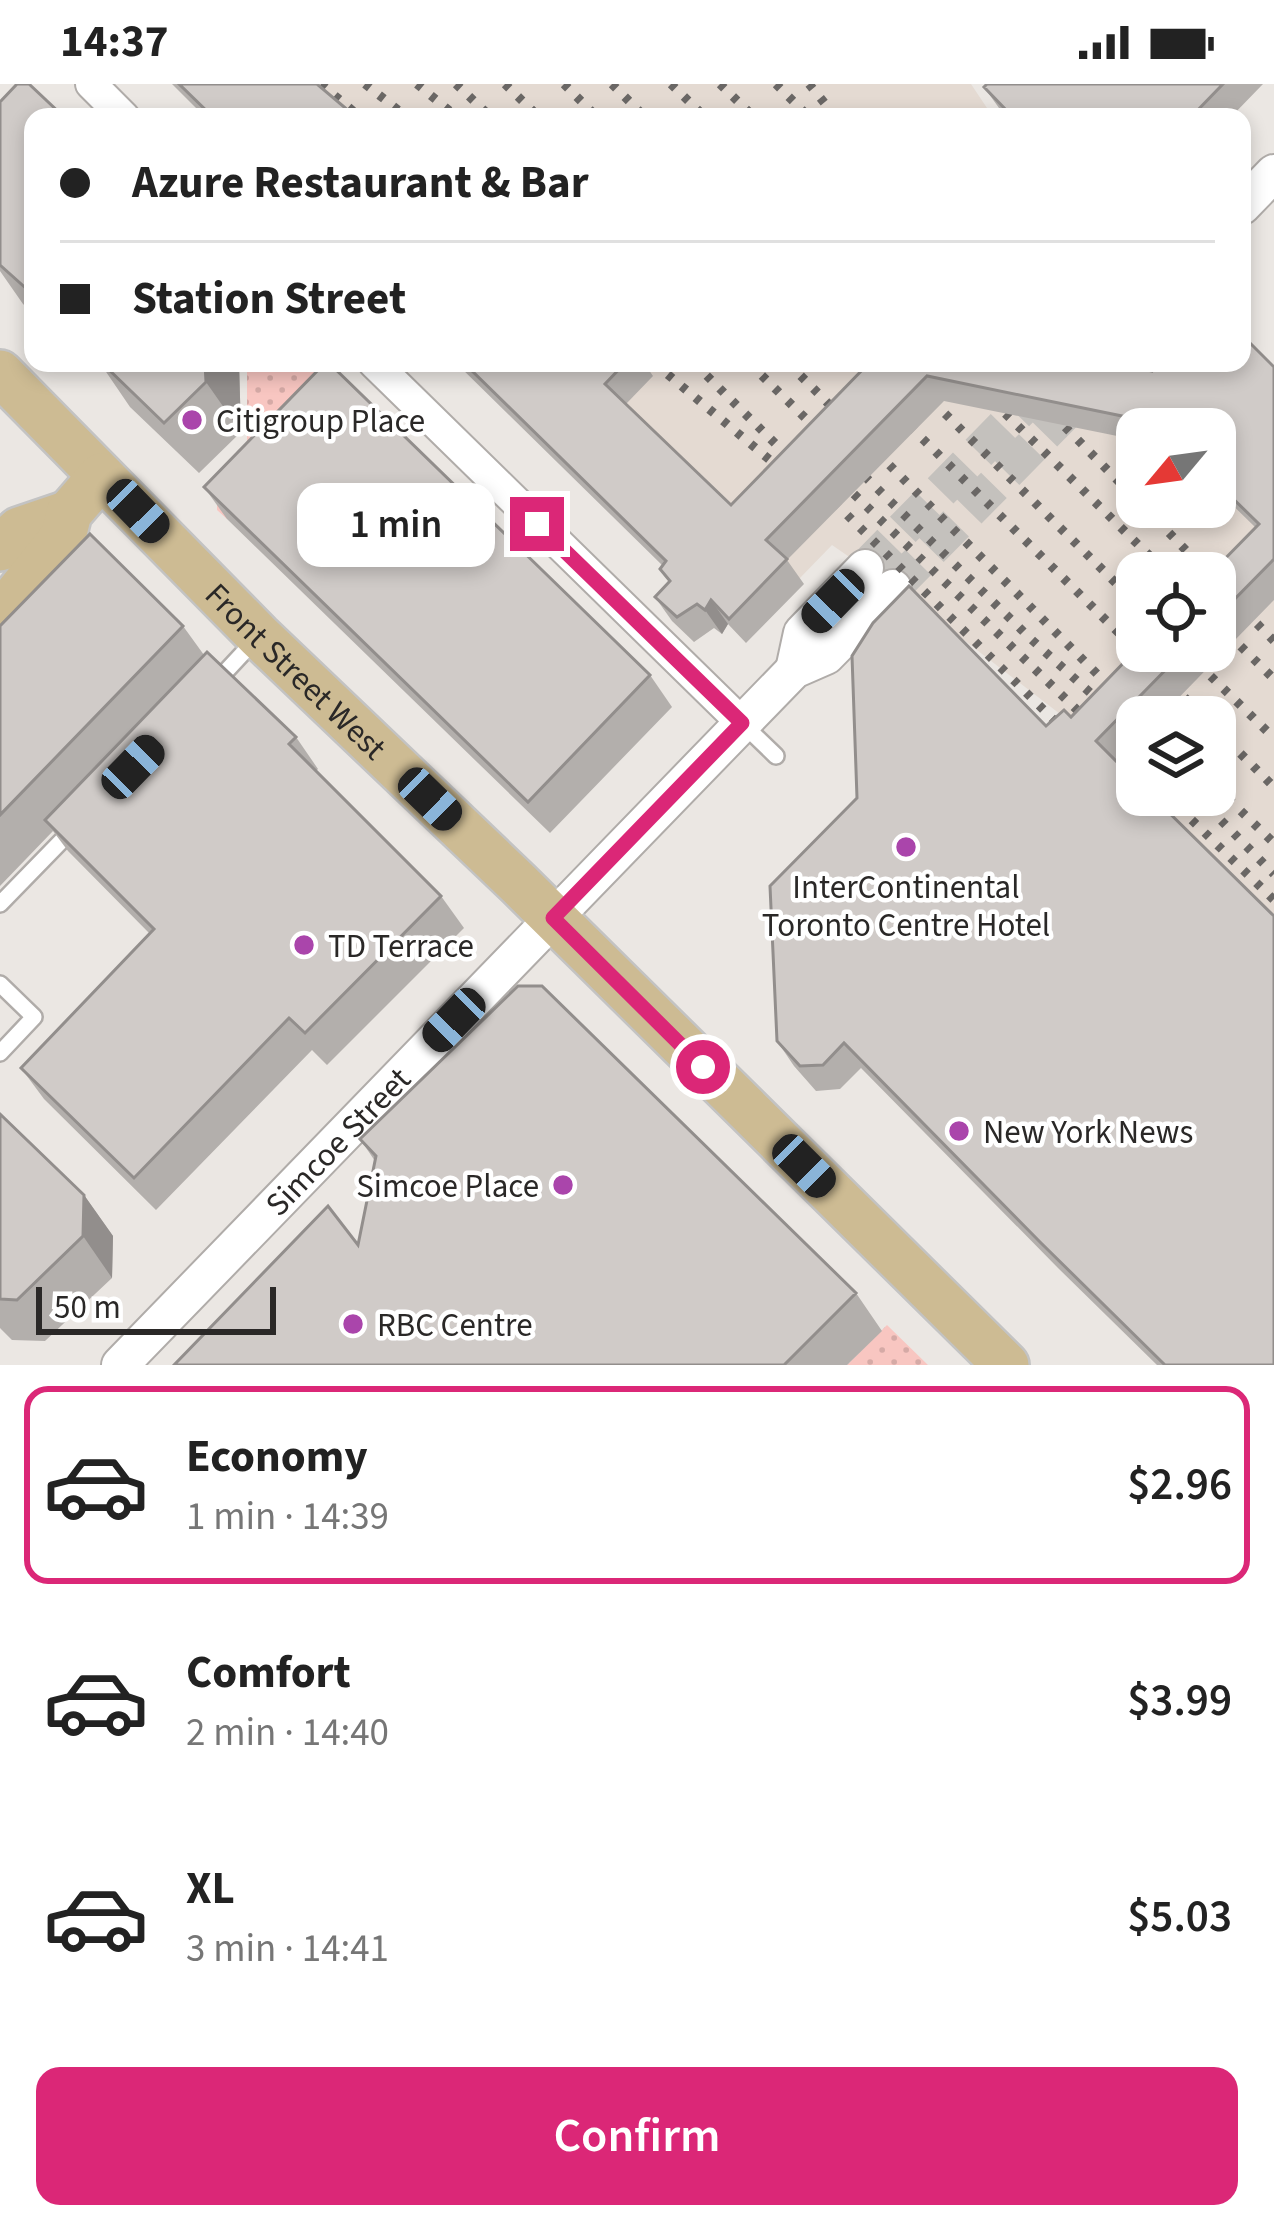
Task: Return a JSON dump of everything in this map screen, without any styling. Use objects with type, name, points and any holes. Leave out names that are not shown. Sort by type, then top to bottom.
[{"type":"main road","name":"Front Street West","points":[[0,373],[260,636],[1006,1365]]},
{"type":"main road","points":[[0,616],[63,538],[69,513],[101,476]]},
{"type":"main road","points":[[0,548],[19,530],[69,513]]},
{"type":"street","points":[[91,84],[115,108]]},
{"type":"street","points":[[1251,197],[1274,173]]},
{"type":"street","points":[[383,372],[742,723]]},
{"type":"street","name":"Simcoe Street","points":[[119,1365],[794,670],[802,633],[879,578]]},
{"type":"lane","points":[[199,699],[260,636]]},
{"type":"lane","points":[[742,723],[776,756]]},
{"type":"lane","points":[[0,904],[83,818]]},
{"type":"lane","points":[[0,984],[34,1016],[0,1052]]},
{"type":"shaded area","points":[[255,84],[971,84],[987,108],[277,108]]},
{"type":"shaded area","points":[[247,372],[331,372],[349,393],[227,519],[217,510],[217,498],[247,446]]},
{"type":"shaded area","points":[[584,372],[1157,372],[1144,408],[1116,408],[1116,528],[1236,528],[1236,472],[1274,524],[1274,920],[1168,816],[1236,816],[1236,696],[1116,696],[1116,764],[1082,731],[916,603],[832,545],[799,579]]},
{"type":"shaded area","points":[[887,1325],[928,1365],[847,1365]]},
{"type":"building","points":[[17,84],[29,84],[54,108],[24,108],[24,287],[0,265],[0,102]]},
{"type":"building","points":[[179,84],[317,84],[345,108],[204,108]]},
{"type":"building","points":[[1223,84],[1200,108],[1004,108],[984,87]]},
{"type":"building","points":[[1251,344],[1274,367],[1274,559],[1236,598],[1236,552],[1232,552],[1259,524],[1236,502],[1236,408],[1116,408],[1116,415],[927,376],[766,540],[787,559],[729,619],[711,600],[705,610],[697,604],[677,617],[655,597],[670,581],[660,569],[666,561],[473,372],[616,372],[605,384],[731,505],[860,372],[1251,372]]},
{"type":"building","points":[[111,372],[205,372],[206,382],[164,423]]},
{"type":"building","points":[[316,372],[338,372],[650,675],[528,802],[204,487]]},
{"type":"building","points":[[90,534],[183,626],[0,815],[0,626]]},
{"type":"building","points":[[909,586],[1046,726],[1064,710],[1071,717],[1116,671],[1163,672],[1140,696],[1116,696],[1116,721],[1096,741],[1116,761],[1116,816],[1172,816],[1274,916],[1274,1365],[1165,1365],[844,1043],[823,1065],[800,1066],[777,1041],[770,886],[857,798],[852,656],[873,623]]},
{"type":"building","name":"TD Terrace","points":[[207,652],[296,737],[289,744],[441,896],[305,1033],[289,1018],[134,1178],[21,1068],[154,929],[45,820]]},
{"type":"building","name":"Simcoe Place","points":[[518,986],[542,986],[856,1293],[784,1365],[174,1365],[328,1206],[358,1245],[376,1156],[360,1139]]},
{"type":"building","points":[[0,1114],[84,1195],[83,1236],[17,1300],[0,1299]]},
{"type":"tunnel","points":[[865,568],[1057,372]]},
{"type":"tunnel","points":[[893,588],[1105,372]]},
{"type":"railway","points":[[321,84],[349,108]]},
{"type":"railway","points":[[365,84],[396,108]]},
{"type":"railway","points":[[417,84],[446,108]]},
{"type":"railway","points":[[456,84],[481,108]]},
{"type":"railway","points":[[505,84],[530,108]]},
{"type":"railway","points":[[564,84],[588,108]]},
{"type":"railway","points":[[612,84],[636,108]]},
{"type":"railway","points":[[671,84],[696,108]]},
{"type":"railway","points":[[720,84],[745,108]]},
{"type":"railway","points":[[776,84],[800,108]]},
{"type":"railway","points":[[809,84],[829,108]]},
{"type":"railway","points":[[665,372],[783,471]]},
{"type":"railway","points":[[703,372],[1077,743]]},
{"type":"railway","points":[[758,372],[1116,716]]},
{"type":"railway","points":[[797,372],[1118,695]]},
{"type":"railway","points":[[855,372],[1116,630]]},
{"type":"railway","points":[[903,372],[1116,583]]},
{"type":"railway","points":[[963,372],[1146,552]]},
{"type":"railway","points":[[1011,372],[1116,479]]},
{"type":"railway","points":[[828,469],[1116,748]]},
{"type":"railway","points":[[1164,528],[1188,552]]},
{"type":"railway","points":[[1236,602],[1274,641]]},
{"type":"railway","points":[[1236,642],[1274,679]]},
{"type":"railway","points":[[1159,672],[1183,696]]},
{"type":"railway","points":[[1206,672],[1274,738]]},
{"type":"railway","points":[[1236,749],[1274,787]]},
{"type":"railway","points":[[1236,806],[1274,843]]},
{"type":"railway","points":[[1188,816],[1274,900]]},
{"type":"railway","points":[[1217,816],[1274,874]]},
{"type":"place","name":"Citigroup Place","points":[[192,420]]},
{"type":"place","name":"InterContinental Toronto Centre Hotel","points":[[906,847]]},
{"type":"place","name":"TD Terrace","points":[[304,945]]},
{"type":"place","name":"New York News","points":[[959,1131]]},
{"type":"place","name":"Simcoe Place","points":[[563,1185]]},
{"type":"place","name":"RBC Centre","points":[[353,1324]]},
{"type":"route","points":[[537,524],[742,723],[553,918],[703,1067]]}]
